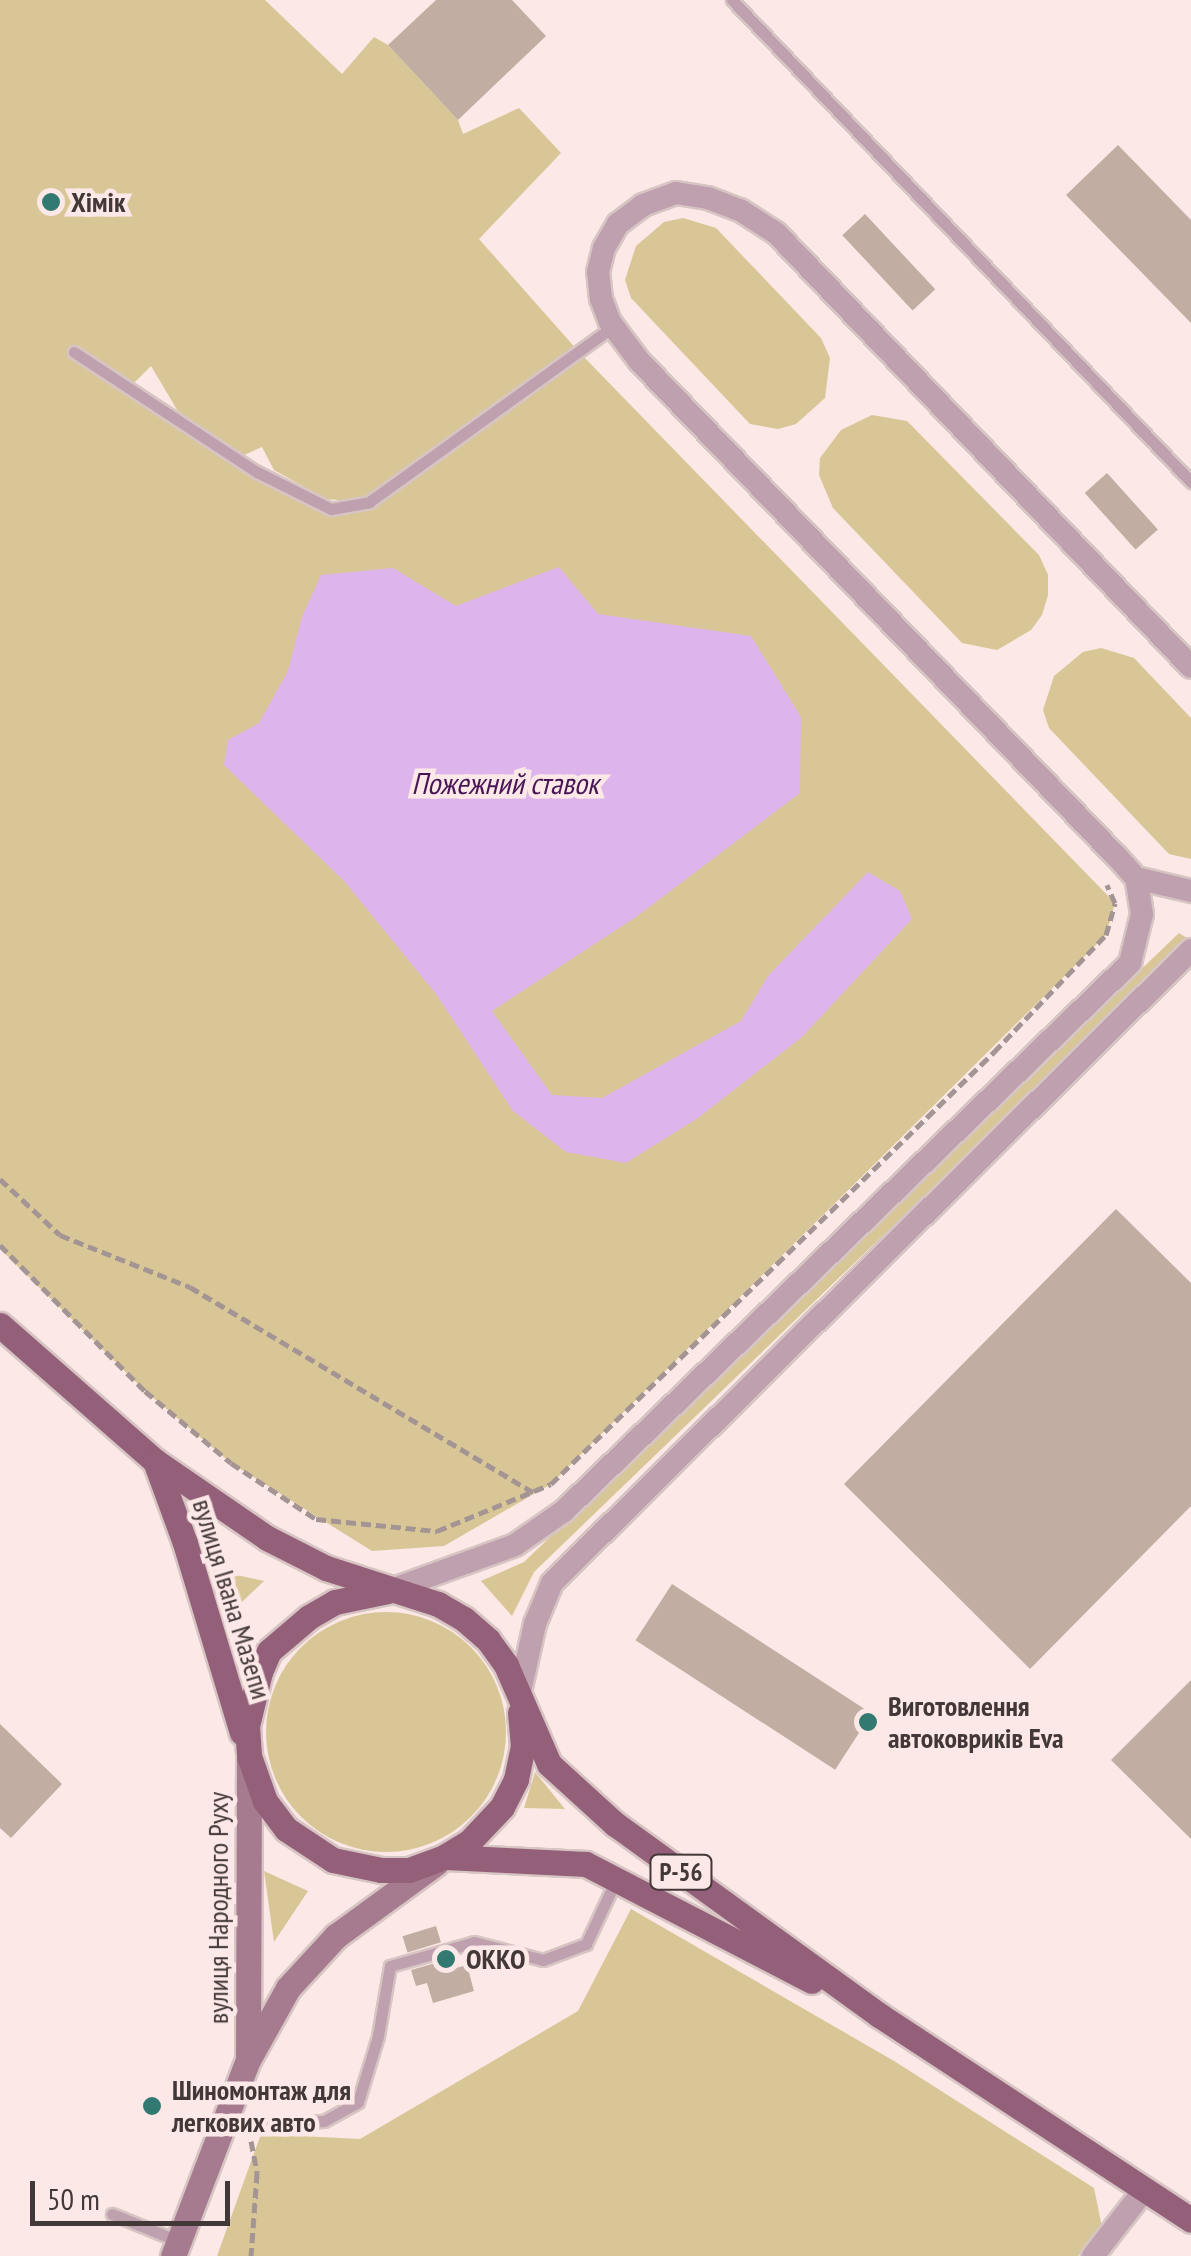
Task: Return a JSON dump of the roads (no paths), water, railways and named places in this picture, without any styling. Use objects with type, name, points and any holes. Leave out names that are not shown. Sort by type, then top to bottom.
[{"type":"main road","name":"вулиця Івана Мазепи","points":[[0,1325],[155,1461],[268,1538],[326,1568],[388,1591]]},
{"type":"main road","name":"вулиця Івана Мазепи","points":[[155,1461],[185,1543],[249,1756]]},
{"type":"main road","name":"Р-56","points":[[388,1591],[438,1604],[464,1618],[497,1652],[549,1764],[615,1824],[879,2015],[1191,2220]]},
{"type":"main road","points":[[249,1756],[250,1698],[270,1651],[309,1617],[335,1602],[388,1591]]},
{"type":"main road","points":[[444,1857],[469,1842],[502,1807],[516,1779],[523,1748],[519,1696]]},
{"type":"main road","name":"Р-56","points":[[249,1756],[265,1801],[286,1829],[311,1849],[334,1860],[381,1870],[408,1870],[444,1857],[510,1857],[586,1864],[879,2015]]},
{"type":"main road","name":"вулиця Народного Руху","points":[[248,2060],[249,1756]]},
{"type":"main road","name":"вулиця Народного Руху","points":[[176,2249],[219,2127],[248,2060],[288,1988],[336,1936],[444,1857]]},
{"type":"street","points":[[1191,667],[788,246],[740,210],[708,198],[676,193],[642,205],[618,224],[604,248],[598,272],[601,298],[614,326],[640,362],[1136,878],[1191,891]]},
{"type":"street","points":[[388,1591],[516,1545],[564,1511],[1130,962],[1142,914],[1136,878]]},
{"type":"street","points":[[519,1696],[535,1624],[552,1583],[1191,950]]},
{"type":"street","points":[[1094,2256],[1145,2190]]},
{"type":"lane","points":[[732,0],[1191,482]]},
{"type":"lane","points":[[74,352],[257,472],[331,508],[369,502],[614,326]]},
{"type":"lane","points":[[219,2127],[324,2121],[358,2102],[378,2036],[390,1966],[474,1942],[544,1960],[586,1944],[616,1880]]},
{"type":"lane","points":[[112,2214],[176,2249]]},
{"type":"water","name":"Пожежний ставок","points":[[559,567],[598,614],[751,636],[801,717],[800,793],[636,917],[492,1011],[552,1095],[602,1098],[741,1021],[768,976],[868,872],[900,891],[912,919],[802,1037],[698,1118],[626,1163],[566,1152],[513,1111],[436,994],[344,881],[224,765],[228,740],[259,723],[288,671],[302,617],[321,575],[393,568],[456,606]]},
{"type":"place","name":"Хімік","points":[[51,202]]},
{"type":"place","name":"Виготовлення автоковриків Eva","points":[[868,1722]]},
{"type":"place","name":"ОККО","points":[[446,1959]]},
{"type":"place","name":"Шиномонтаж для легкових авто","points":[[152,2106]]}]
